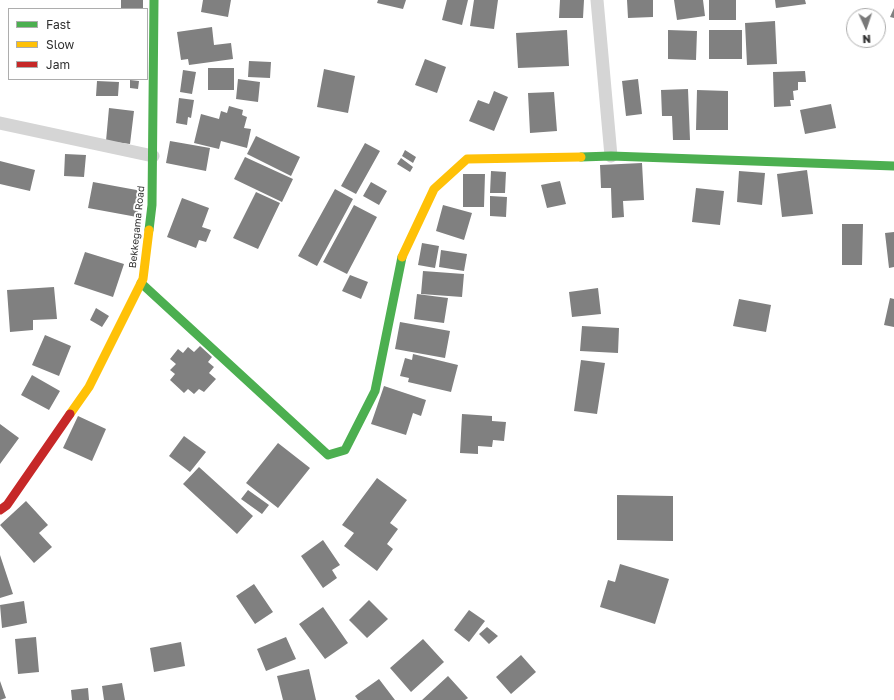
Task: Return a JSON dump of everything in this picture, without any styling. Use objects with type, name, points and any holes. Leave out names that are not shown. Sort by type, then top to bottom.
[{"type":"street","name":"Bekkegama Road","points":[[0,510],[7,505],[90,387],[143,279],[152,205],[154,0]]},
{"type":"street","points":[[597,0],[611,156]]},
{"type":"street","points":[[0,123],[153,156]]},
{"type":"street","points":[[141,283],[328,455],[345,450],[375,391],[403,252],[434,189],[467,159],[611,156],[894,166]]},
{"type":"building","points":[[121,0],[143,0],[143,8],[121,8]]},
{"type":"building","points":[[203,0],[231,0],[228,17],[201,12]]},
{"type":"building","points":[[378,0],[406,0],[403,9],[377,3]]},
{"type":"building","points":[[447,0],[468,0],[462,25],[442,20]]},
{"type":"building","points":[[474,0],[498,0],[494,29],[470,26]]},
{"type":"building","points":[[560,0],[584,0],[583,18],[559,18]]},
{"type":"building","points":[[627,0],[653,0],[653,17],[628,18]]},
{"type":"building","points":[[674,0],[703,0],[705,16],[677,20]]},
{"type":"building","points":[[709,0],[736,0],[736,20],[709,20]]},
{"type":"building","points":[[775,0],[805,0],[806,4],[776,8]]},
{"type":"building","points":[[894,8],[894,18],[890,17]]},
{"type":"building","points":[[775,21],[777,64],[747,65],[745,23]]},
{"type":"building","points":[[212,27],[214,45],[231,43],[233,59],[189,65],[188,59],[181,60],[177,32]]},
{"type":"building","points":[[567,30],[569,66],[518,68],[516,33]]},
{"type":"building","points":[[668,30],[697,31],[696,60],[668,59]]},
{"type":"building","points":[[709,30],[742,30],[742,59],[709,59]]},
{"type":"building","points":[[425,59],[446,67],[437,93],[415,85]]},
{"type":"building","points":[[249,61],[271,62],[270,78],[248,77]]},
{"type":"building","points":[[208,68],[234,68],[234,90],[208,90]]},
{"type":"building","points":[[324,69],[355,76],[348,113],[317,107]]},
{"type":"building","points":[[183,70],[196,72],[192,94],[180,92]]},
{"type":"building","points":[[805,71],[806,82],[798,82],[798,90],[793,91],[794,100],[790,100],[791,106],[774,107],[773,72]]},
{"type":"building","points":[[238,79],[260,82],[258,102],[236,99]]},
{"type":"building","points":[[638,79],[642,114],[626,116],[622,81]]},
{"type":"building","points":[[130,80],[139,81],[138,89],[130,88]]},
{"type":"building","points":[[97,81],[119,82],[118,96],[96,96]]},
{"type":"building","points":[[688,89],[690,140],[673,140],[672,116],[662,116],[661,90]]},
{"type":"building","points":[[697,90],[728,91],[728,130],[696,130]]},
{"type":"building","points":[[494,91],[508,97],[494,131],[469,121],[478,100],[489,104]]},
{"type":"building","points":[[554,92],[557,131],[530,133],[528,93]]},
{"type":"building","points":[[179,98],[194,100],[191,118],[188,117],[187,125],[176,123]]},
{"type":"building","points":[[831,104],[836,128],[805,134],[800,110]]},
{"type":"building","points":[[229,106],[243,110],[242,115],[247,117],[244,128],[251,129],[247,148],[221,141],[219,149],[194,143],[201,114],[219,119],[221,111],[227,113]]},
{"type":"building","points":[[109,108],[134,111],[130,144],[106,141]]},
{"type":"building","points":[[256,136],[300,157],[291,176],[247,154]]},
{"type":"building","points":[[170,141],[210,148],[206,171],[166,163]]},
{"type":"building","points":[[365,143],[380,151],[356,194],[341,186]]},
{"type":"building","points":[[405,150],[416,157],[413,163],[402,156]]},
{"type":"building","points":[[65,154],[86,155],[84,177],[64,176]]},
{"type":"building","points":[[245,157],[293,179],[282,202],[234,179]]},
{"type":"building","points":[[401,158],[413,167],[410,172],[397,164]]},
{"type":"building","points":[[0,161],[35,170],[30,191],[0,184]]},
{"type":"building","points":[[642,163],[644,200],[623,201],[624,217],[612,218],[611,188],[601,188],[600,165]]},
{"type":"building","points":[[807,170],[813,214],[782,217],[777,174]]},
{"type":"building","points":[[491,171],[506,172],[505,193],[490,193]]},
{"type":"building","points":[[739,171],[765,173],[762,205],[737,202]]},
{"type":"building","points":[[463,174],[485,174],[484,207],[463,207]]},
{"type":"building","points":[[560,181],[566,204],[547,208],[541,185]]},
{"type":"building","points":[[93,182],[142,191],[137,217],[88,208]]},
{"type":"building","points":[[371,182],[387,191],[379,205],[363,196]]},
{"type":"building","points":[[696,188],[724,191],[720,225],[692,222]]},
{"type":"building","points":[[335,189],[353,199],[317,266],[298,256]]},
{"type":"building","points":[[256,192],[280,203],[258,249],[233,238]]},
{"type":"building","points":[[490,196],[507,197],[506,217],[490,216]]},
{"type":"building","points":[[182,198],[209,208],[202,227],[211,230],[206,242],[199,240],[196,248],[167,237]]},
{"type":"building","points":[[354,205],[377,217],[347,274],[323,262]]},
{"type":"building","points":[[443,205],[472,213],[464,240],[436,231]]},
{"type":"building","points":[[842,224],[863,224],[862,265],[842,265]]},
{"type":"building","points":[[894,232],[894,267],[889,268],[885,233]]},
{"type":"building","points":[[422,243],[439,246],[435,268],[418,265]]},
{"type":"building","points":[[441,250],[467,254],[464,271],[439,267]]},
{"type":"building","points":[[85,252],[124,264],[113,297],[74,284]]},
{"type":"building","points":[[423,271],[464,274],[462,297],[421,294]]},
{"type":"building","points":[[350,275],[368,282],[361,299],[342,291]]},
{"type":"building","points":[[54,287],[57,319],[33,320],[33,330],[10,332],[7,290]]},
{"type":"building","points":[[598,288],[601,314],[572,317],[569,292]]},
{"type":"building","points":[[417,294],[448,298],[444,323],[414,319]]},
{"type":"building","points":[[890,298],[894,299],[894,327],[884,325]]},
{"type":"building","points":[[739,299],[771,305],[766,332],[733,326]]},
{"type":"building","points":[[96,308],[109,316],[102,327],[90,320]]},
{"type":"building","points":[[400,322],[450,331],[445,358],[395,349]]},
{"type":"building","points":[[582,326],[619,328],[618,353],[580,351]]},
{"type":"building","points":[[45,335],[71,346],[59,376],[32,365]]},
{"type":"building","points":[[200,346],[212,357],[208,362],[214,367],[209,373],[216,379],[204,392],[199,389],[194,394],[188,389],[184,393],[170,380],[175,374],[170,370],[176,364],[170,359],[178,349],[183,353],[188,347],[194,352]]},
{"type":"building","points":[[413,354],[458,365],[451,392],[408,382],[409,378],[400,376],[405,358],[412,360]]},
{"type":"building","points":[[581,360],[605,363],[597,414],[574,411]]},
{"type":"building","points":[[32,375],[60,391],[49,410],[21,395]]},
{"type":"building","points":[[384,386],[426,400],[421,416],[413,413],[406,435],[371,424]]},
{"type":"building","points":[[462,414],[492,416],[492,421],[506,422],[504,441],[493,440],[492,447],[478,446],[478,454],[460,453]]},
{"type":"building","points":[[78,416],[106,429],[92,461],[63,448]]},
{"type":"building","points":[[0,424],[19,438],[0,464]]},
{"type":"building","points":[[184,436],[206,452],[190,472],[169,456]]},
{"type":"building","points":[[278,443],[310,468],[278,508],[246,483]]},
{"type":"building","points":[[199,467],[253,516],[237,534],[183,484]]},
{"type":"building","points":[[377,478],[407,500],[390,523],[398,529],[387,544],[393,549],[377,571],[344,546],[354,533],[342,525]]},
{"type":"building","points":[[248,490],[269,505],[262,514],[241,499]]},
{"type":"building","points":[[617,495],[673,496],[673,541],[617,540]]},
{"type":"building","points":[[26,501],[48,525],[39,533],[52,547],[34,563],[0,525]]},
{"type":"building","points":[[323,540],[340,565],[332,570],[337,578],[323,588],[301,556]]},
{"type":"building","points":[[0,555],[13,594],[0,598]]},
{"type":"building","points":[[620,564],[669,579],[655,624],[600,607],[608,580],[615,582]]},
{"type":"building","points":[[254,584],[273,612],[255,624],[236,596]]},
{"type":"building","points":[[369,600],[388,619],[367,638],[349,620]]},
{"type":"building","points":[[24,601],[27,623],[2,628],[0,605]]},
{"type":"building","points":[[323,607],[348,643],[325,659],[299,624]]},
{"type":"building","points":[[469,610],[485,621],[469,642],[454,630]]},
{"type":"building","points":[[487,627],[498,636],[489,644],[479,634]]},
{"type":"building","points":[[36,637],[39,672],[18,674],[15,639]]},
{"type":"building","points":[[286,637],[296,659],[266,671],[257,649]]},
{"type":"building","points":[[423,639],[444,662],[411,692],[390,668]]},
{"type":"building","points":[[181,642],[185,666],[154,672],[150,648]]},
{"type":"building","points":[[521,655],[536,672],[511,694],[496,677]]},
{"type":"building","points":[[309,669],[316,700],[283,700],[277,676]]},
{"type":"building","points":[[448,676],[468,698],[465,700],[422,700]]},
{"type":"building","points":[[379,679],[395,700],[358,700],[355,696]]},
{"type":"building","points":[[0,681],[6,698],[0,700]]},
{"type":"building","points":[[122,683],[125,700],[104,700],[102,686]]},
{"type":"building","points":[[88,688],[89,700],[72,700],[71,690]]},
{"type":"traffic: fast","points":[[149,230],[152,205],[154,0]]},
{"type":"traffic: fast","points":[[581,157],[611,156],[894,166]]},
{"type":"traffic: fast","points":[[141,283],[328,455],[345,450],[375,391],[402,257]]},
{"type":"traffic: slow","points":[[402,257],[434,189],[467,159],[581,157]]},
{"type":"traffic: slow","points":[[70,414],[89,387],[143,279],[149,230]]},
{"type":"traffic: jam","points":[[0,510],[7,505],[70,414]]}]
